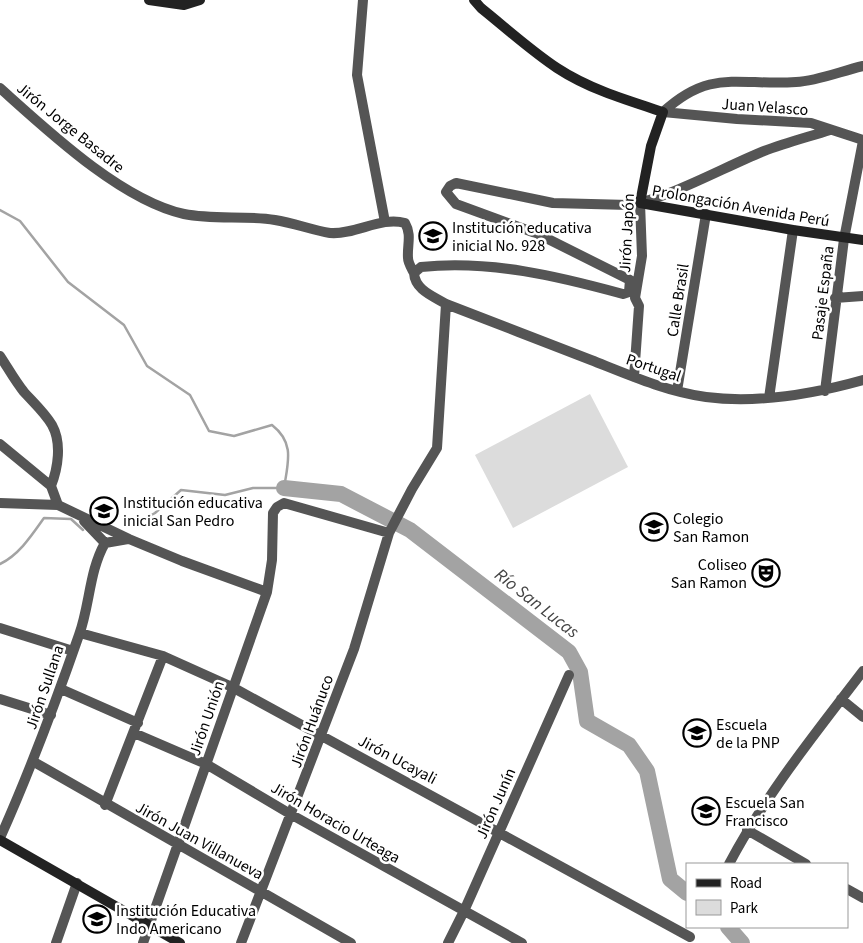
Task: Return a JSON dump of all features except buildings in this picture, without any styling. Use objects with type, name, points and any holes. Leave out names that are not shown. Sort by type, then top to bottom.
[{"type":"street","points":[[149,0],[184,5],[200,0]]},
{"type":"street","points":[[363,0],[357,75],[385,222]]},
{"type":"street","points":[[474,0],[481,8],[556,68],[586,85],[619,99],[663,112],[678,98],[707,84],[722,82],[797,82],[863,66]]},
{"type":"street","name":"Jirón Jorge Basadre","points":[[0,88],[109,179],[141,196],[183,214],[274,220],[333,233],[385,222]]},
{"type":"street","name":"Juan Velasco","points":[[663,112],[737,119],[791,120],[811,123],[863,140]]},
{"type":"street","name":"Jirón Japón","points":[[634,376],[639,306],[632,295],[642,256],[640,203],[650,146],[663,112]]},
{"type":"street","points":[[640,203],[766,151],[830,130]]},
{"type":"street","name":"Pasaje España","points":[[825,390],[844,238],[863,140]]},
{"type":"street","name":"Prolongación Avenida Perú","points":[[632,295],[630,280],[538,234],[456,204],[446,192],[450,186],[456,183],[553,203],[628,205],[640,203],[793,230],[863,240]]},
{"type":"street","name":"Calle Brasil","points":[[677,392],[706,214]]},
{"type":"street","name":"Portugal","points":[[385,222],[405,223],[408,229],[408,259],[415,280],[421,289],[446,304],[677,392],[721,398],[769,398],[825,390],[863,380]]},
{"type":"street","points":[[769,398],[793,230]]},
{"type":"street","points":[[414,273],[422,268],[434,266],[491,266],[555,276],[632,295]]},
{"type":"street","points":[[835,298],[863,296]]},
{"type":"street","name":"Jirón Huánuco","points":[[242,943],[354,649],[391,531],[437,448],[446,304]]},
{"type":"street","points":[[0,356],[22,388],[52,425],[58,458],[51,486]]},
{"type":"street","points":[[0,444],[51,486],[58,505]]},
{"type":"street","points":[[0,503],[58,505],[129,539],[182,561],[267,592]]},
{"type":"street","name":"Jirón Unión","points":[[143,943],[267,592],[272,560],[271,521],[277,507],[284,503],[391,531]]},
{"type":"street","points":[[80,516],[105,543],[129,539]]},
{"type":"street","name":"Jirón Sullana","points":[[0,839],[34,762],[61,689],[80,633],[95,565],[105,543]]},
{"type":"street","points":[[0,628],[73,651]]},
{"type":"street","name":"Jirón Ucayali","points":[[80,633],[163,656],[232,687],[500,831],[689,940]]},
{"type":"street","points":[[105,805],[163,656]]},
{"type":"street","points":[[730,863],[747,830],[789,766],[863,671]]},
{"type":"street","name":"Jirón Junín","points":[[448,943],[500,831],[568,675]]},
{"type":"street","name":"Jirón Horacio Urteaga","points":[[61,689],[206,764],[292,815],[522,943]]},
{"type":"street","points":[[0,699],[51,715]]},
{"type":"street","points":[[842,699],[863,717]]},
{"type":"street","name":"Jirón Juan Villanueva","points":[[34,762],[105,805],[179,844],[352,943]]},
{"type":"street","points":[[747,830],[804,863]]},
{"type":"street","points":[[0,839],[180,943]]},
{"type":"street","points":[[56,943],[77,883]]},
{"type":"street","points":[[848,890],[863,898]]},
{"type":"street","points":[[689,940],[695,928]]},
{"type":"green space","points":[[590,394],[628,467],[513,528],[475,455]]},
{"type":"waterway","points":[[0,210],[20,221],[68,282],[124,325],[147,366],[190,395],[209,431],[234,436],[272,425],[279,432],[287,446],[288,461],[284,488],[253,488],[225,495],[181,490],[155,513],[132,526]]},
{"type":"waterway","name":"Río San Lucas","points":[[284,488],[341,494],[410,530],[569,652],[580,672],[587,721],[629,745],[647,771],[670,879],[686,892]]},
{"type":"waterway","points":[[0,564],[19,550],[44,518],[71,519],[83,530]]},
{"type":"waterway","name":"Río San Lucas","points":[[729,928],[742,943]]},
{"type":"place","name":"Institución educativa inicial No. 928","points":[[433,236]]},
{"type":"place","name":"Institución educativa inicial San Pedro","points":[[104,511]]},
{"type":"place","name":"Colegio San Ramon","points":[[654,527]]},
{"type":"place","name":"Coliseo San Ramon","points":[[766,573]]},
{"type":"place","name":"Escuela de la PNP","points":[[697,733]]},
{"type":"place","name":"Escuela San Francisco","points":[[706,811]]},
{"type":"place","name":"Institución Educativa Indo Americano","points":[[97,919]]}]
